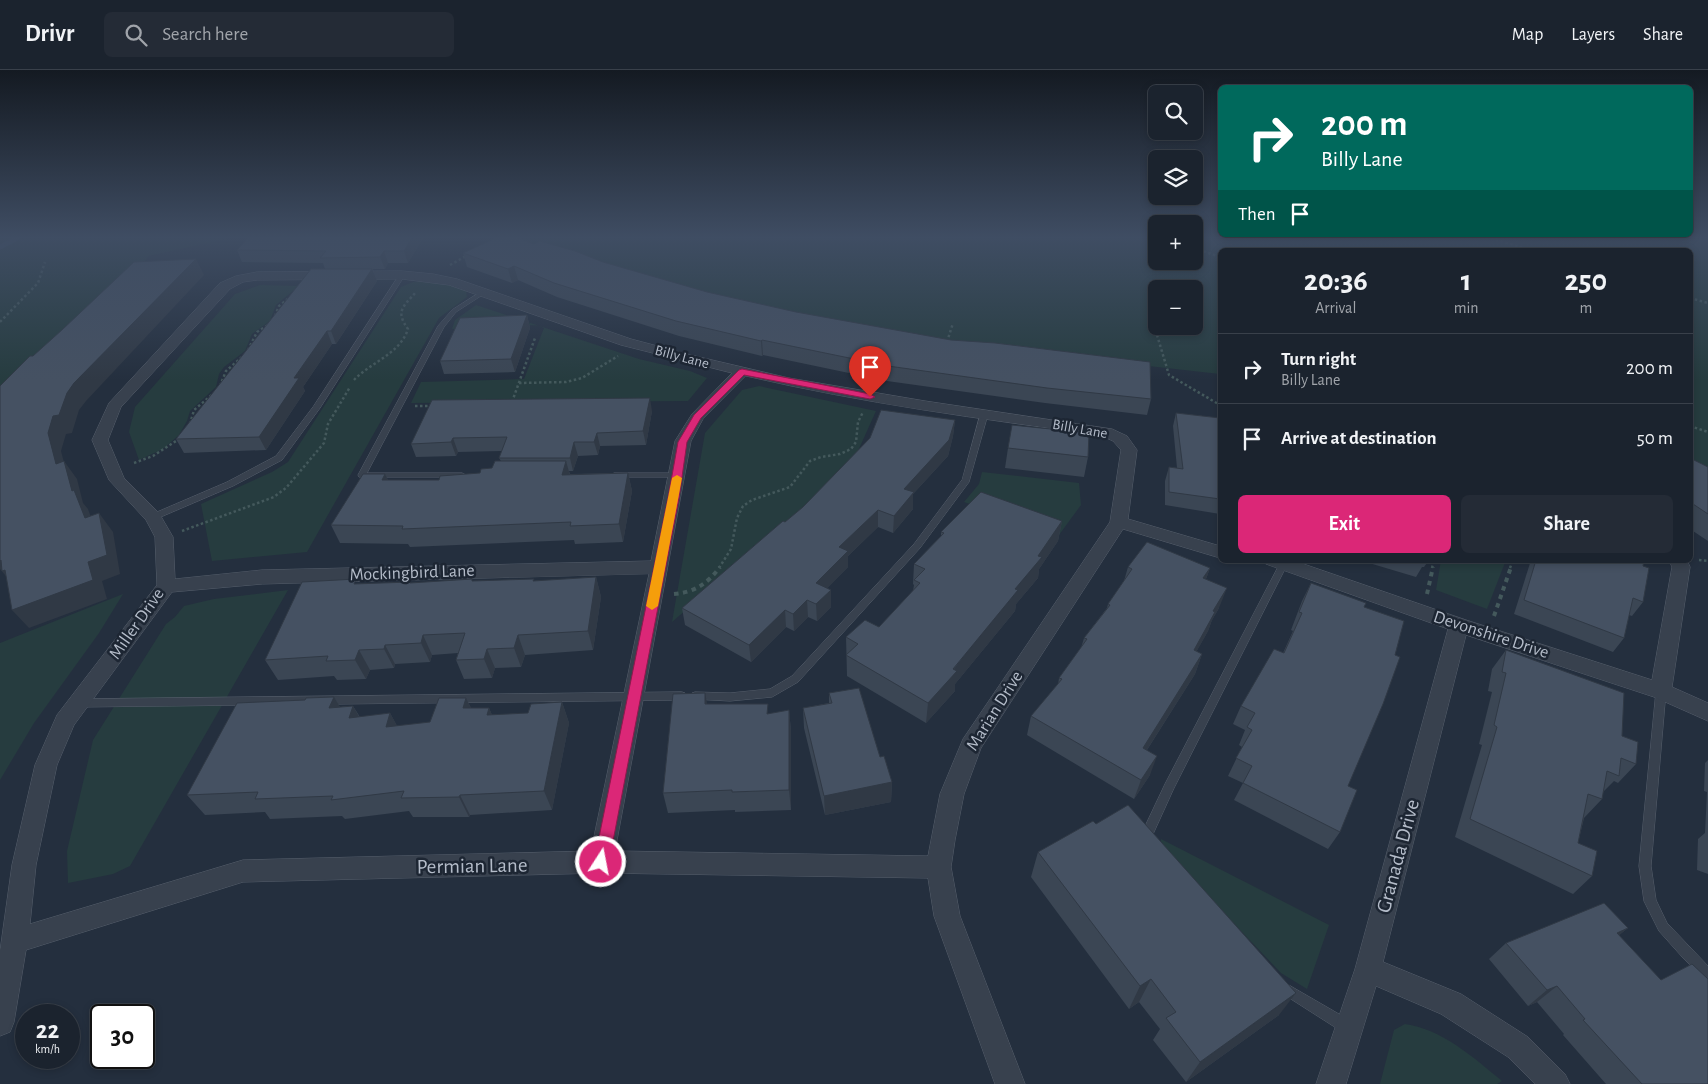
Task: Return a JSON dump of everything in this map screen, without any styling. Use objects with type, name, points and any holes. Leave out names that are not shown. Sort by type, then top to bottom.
[{"type":"street","name":"Miller Drive","points":[[0,1022],[15,941],[24,865],[46,765],[65,721],[166,586],[164,537],[153,517],[117,480],[100,440],[114,406],[226,285]]},
{"type":"street","name":"Billy Lane","points":[[463,285],[626,342],[742,372],[925,406],[1102,431],[1116,435],[1126,442]]},
{"type":"street","points":[[601,862],[635,696],[683,442],[697,416],[742,372]]},
{"type":"street","name":"Marian Drive","points":[[1010,1084],[948,916],[939,867],[952,794],[971,745],[1119,522],[1129,450],[1126,442]]},
{"type":"street","points":[[1119,522],[1218,551]]},
{"type":"street","name":"Devonshire Drive","points":[[1283,563],[1459,625],[1661,691],[1708,712]]},
{"type":"street","points":[[1661,691],[1681,567],[1679,563]]},
{"type":"street","name":"Mockingbird Lane","points":[[166,586],[262,577],[659,567]]},
{"type":"street","name":"Granada Drive","points":[[1330,1084],[1368,969],[1459,625]]},
{"type":"street","name":"Permian Lane","points":[[15,941],[243,871],[601,862],[939,867]]},
{"type":"street","points":[[1368,969],[1451,1004],[1518,1047],[1556,1084]]},
{"type":"lane","points":[[153,517],[230,484],[279,458],[316,408],[396,285]]},
{"type":"lane","points":[[469,475],[362,475],[441,326],[454,311],[484,292]]},
{"type":"lane","points":[[80,702],[635,696],[730,697],[772,693],[795,679],[917,546],[966,480],[984,414]]},
{"type":"lane","points":[[605,475],[677,475]]},
{"type":"lane","points":[[1151,845],[1144,838],[1276,563]]},
{"type":"lane","points":[[1661,691],[1645,866],[1650,901],[1663,927],[1688,956],[1708,975]]},
{"type":"lane","points":[[1273,982],[1309,1002],[1348,1028]]},
{"type":"path","points":[[0,322],[36,285]]},
{"type":"path","points":[[188,427],[194,410],[220,386],[226,368],[241,358],[250,347],[257,332],[274,318],[279,306],[297,292]]},
{"type":"path","points":[[1693,299],[1708,303]]},
{"type":"path","points":[[944,350],[953,322]]},
{"type":"path","points":[[1157,335],[1169,375],[1218,404]]},
{"type":"path","points":[[520,405],[511,405],[535,338]]},
{"type":"path","points":[[519,382],[566,382],[582,378],[625,351]]},
{"type":"path","points":[[400,406],[437,406]]},
{"type":"path","points":[[674,594],[692,592],[704,584],[720,568],[733,545],[738,515],[743,506],[754,499],[787,489],[794,484],[811,460],[844,454],[852,448],[857,442],[858,422],[864,411]]},
{"type":"path","points":[[1693,427],[1708,432]]},
{"type":"path","points":[[134,463],[167,448],[183,433]]},
{"type":"path","points":[[1427,597],[1433,563]]},
{"type":"path","points":[[1493,620],[1512,563]]},
{"type":"green space","points":[[0,285],[122,285],[0,386]]},
{"type":"green space","points":[[259,285],[299,286],[276,305],[270,321],[252,334],[245,351],[224,367],[219,374],[216,387],[190,411],[179,435],[163,449],[139,460],[129,432],[135,407],[235,294]]},
{"type":"green space","points":[[405,285],[450,285],[466,291],[467,297],[439,318],[307,552],[212,561],[201,504],[272,472],[288,462],[401,287]]},
{"type":"green space","points":[[669,285],[1148,285],[1148,335],[1203,335],[1203,285],[1218,285],[1218,374],[987,348],[720,301]]},
{"type":"green space","points":[[1693,285],[1708,285],[1708,481],[1693,473]]},
{"type":"green space","points":[[476,305],[536,325],[452,329],[455,320]]},
{"type":"green space","points":[[539,326],[639,359],[690,371],[707,378],[688,401],[411,403],[421,382],[524,379],[544,328]]},
{"type":"green space","points":[[759,386],[876,411],[858,451],[809,504],[672,622],[705,433],[742,390]]},
{"type":"green space","points":[[982,472],[1079,483],[1081,505],[1059,535],[964,502],[979,484]]},
{"type":"green space","points":[[1440,563],[1505,563],[1487,609],[1436,590]]},
{"type":"green space","points":[[288,590],[130,866],[113,874],[68,883],[67,851],[93,740],[166,624],[184,606],[214,599]]},
{"type":"green space","points":[[123,594],[99,633],[34,723],[0,780],[0,643]]},
{"type":"green space","points":[[1161,839],[1329,925],[1307,989],[1281,973],[1160,846]]},
{"type":"green space","points":[[1405,1024],[1419,1027],[1445,1038],[1469,1054],[1502,1081],[1497,1084],[1380,1084],[1394,1030]]},
{"type":"building","points":[[109,285],[170,285],[74,383],[67,393],[59,415],[53,416],[48,433],[56,464],[64,461],[72,491],[74,490],[85,518],[99,513],[107,555],[88,562],[93,580],[12,610],[5,570],[2,571],[0,561],[0,386],[30,356],[33,356]]},
{"type":"building","points":[[298,285],[361,285],[331,331],[327,331],[294,378],[299,378],[259,437],[176,439]]},
{"type":"building","points":[[561,285],[684,285],[796,312],[951,340],[995,343],[1150,362],[1151,399],[1047,388],[888,366],[761,341],[676,321]]},
{"type":"building","points":[[527,315],[511,359],[440,361],[460,318]]},
{"type":"building","points":[[650,398],[643,431],[597,433],[594,442],[574,442],[570,458],[499,458],[507,437],[453,438],[451,442],[411,444],[432,400]]},
{"type":"building","points":[[881,410],[955,420],[949,440],[904,489],[914,492],[894,516],[878,510],[839,547],[848,551],[816,583],[831,590],[816,604],[807,600],[793,614],[785,610],[749,645],[682,608],[783,521],[785,522],[803,507],[870,438]]},
{"type":"building","points":[[1176,413],[1218,418],[1218,499],[1169,492],[1169,467],[1183,469]]},
{"type":"building","points":[[1012,425],[1089,433],[1088,457],[1008,448]]},
{"type":"building","points":[[1693,460],[1708,467],[1708,514],[1693,504]]},
{"type":"building","points":[[495,461],[566,461],[562,475],[628,473],[619,524],[570,526],[571,522],[402,529],[403,526],[331,525],[363,474],[385,474],[382,480],[439,480],[440,476],[480,473],[481,469],[492,468]]},
{"type":"building","points":[[981,492],[1062,521],[1038,556],[1042,557],[1015,589],[1018,590],[953,669],[957,671],[928,703],[846,655],[858,644],[846,637],[865,620],[879,627],[920,583],[914,580],[925,569],[914,564],[944,533],[941,532]]},
{"type":"building","points":[[1147,542],[1210,568],[1203,578],[1227,588],[1213,611],[1215,612],[1194,650],[1202,654],[1143,748],[1157,756],[1141,780],[1031,716],[1062,679],[1059,678],[1087,639],[1084,638],[1110,605],[1108,604],[1132,569],[1128,567]]},
{"type":"building","points":[[1535,563],[1644,563],[1643,566],[1649,568],[1643,602],[1633,598],[1624,638],[1524,600]]},
{"type":"building","points":[[596,577],[588,631],[518,635],[514,648],[487,649],[484,659],[456,660],[465,633],[423,635],[421,643],[385,645],[384,649],[359,650],[355,660],[326,661],[328,656],[265,660],[302,582],[356,579],[354,584],[472,579],[472,581],[534,579],[533,581]]},
{"type":"building","points":[[1311,583],[1366,603],[1364,607],[1404,621],[1395,655],[1400,657],[1383,704],[1348,786],[1357,790],[1340,832],[1243,783],[1252,766],[1236,758],[1252,730],[1247,727],[1255,713],[1241,706],[1274,649],[1284,653],[1302,613],[1299,612]]},
{"type":"building","points":[[1506,650],[1624,693],[1622,736],[1638,742],[1636,764],[1621,758],[1619,776],[1607,771],[1602,799],[1588,794],[1578,843],[1597,851],[1592,876],[1470,819],[1497,727],[1494,725],[1506,673],[1502,672]]},
{"type":"building","points":[[859,688],[880,757],[884,756],[892,782],[824,796],[803,708],[832,703],[829,693]]},
{"type":"building","points":[[705,693],[705,704],[768,704],[767,714],[789,710],[789,790],[663,793],[673,694]]},
{"type":"building","points":[[334,697],[329,708],[353,706],[349,718],[390,713],[386,727],[430,722],[439,698],[466,698],[463,708],[489,708],[487,715],[528,713],[531,704],[562,702],[544,791],[460,795],[459,797],[401,798],[404,791],[331,800],[333,796],[255,799],[258,792],[187,795],[237,703]]},
{"type":"building","points":[[1128,805],[1296,993],[1200,1062],[1166,1018],[1176,1012],[1151,979],[1140,986],[1038,852],[1093,821],[1096,824]]},
{"type":"building","points":[[1604,903],[1628,928],[1617,933],[1661,980],[1692,964],[1708,979],[1708,1084],[1642,1084],[1583,1020],[1585,1019],[1557,986],[1547,990],[1506,943]]},
{"type":"slow traffic","points":[[652,606],[677,478]]},
{"type":"route","points":[[601,862],[635,696],[683,442],[697,416],[742,372],[870,397]]}]
